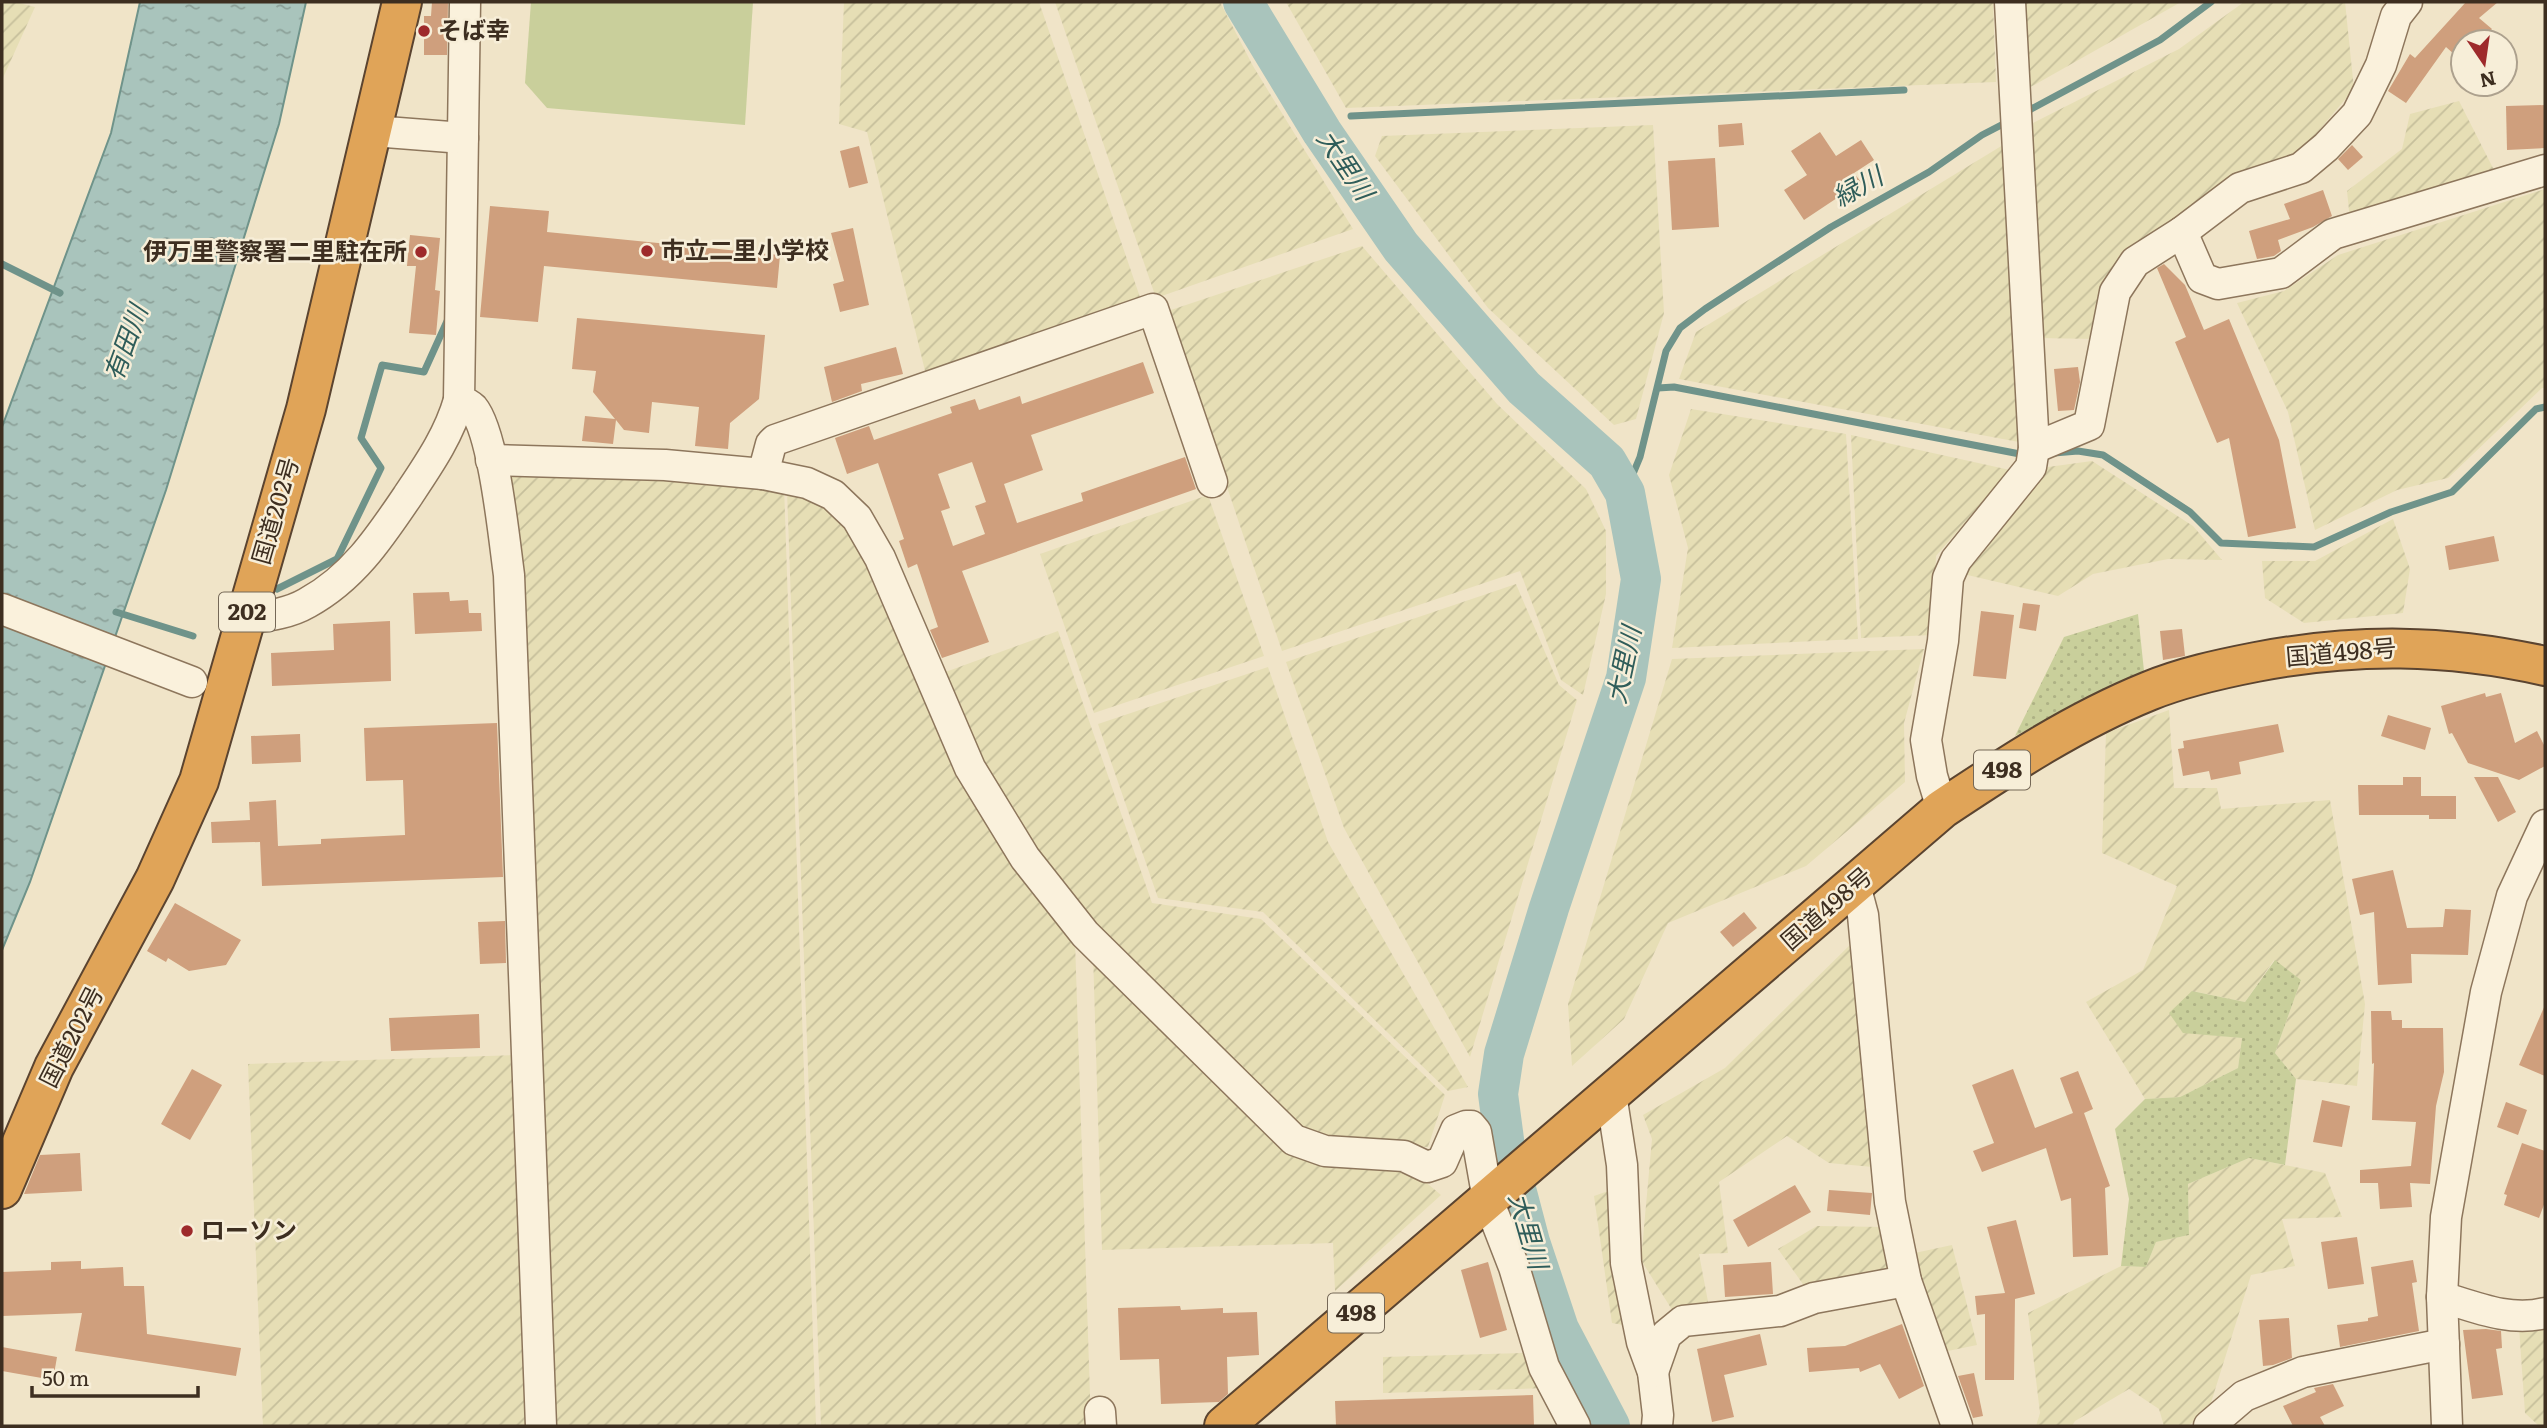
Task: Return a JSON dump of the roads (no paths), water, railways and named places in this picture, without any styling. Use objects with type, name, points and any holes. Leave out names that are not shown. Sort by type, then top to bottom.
[{"type":"highway","name":"国道202号","points":[[2,1189],[54,1067],[155,879],[199,781],[306,409],[402,2]]},
{"type":"highway","name":"国道498号","points":[[1224,1426],[1942,809],[2078,724],[2150,690],[2221,669],[2294,655],[2354,648],[2422,648],[2495,655],[2545,666]]},
{"type":"street","points":[[245,619],[277,614],[306,604],[343,579],[373,547],[435,456],[453,422],[459,400],[465,2]]},
{"type":"street","points":[[2010,2],[2032,457]]},
{"type":"street","points":[[1942,809],[1932,776],[1926,740],[1942,641],[1948,578],[1956,560],[2032,457],[2089,425],[2115,292],[2135,262],[2182,232],[2240,188],[2301,168],[2326,147],[2357,114],[2381,65],[2396,16],[2407,2]]},
{"type":"street","points":[[373,131],[463,138]]},
{"type":"street","points":[[2182,232],[2202,278],[2218,284],[2231,282],[2281,273],[2333,234],[2545,170]]},
{"type":"street","points":[[763,474],[771,444],[775,440],[1153,309],[1212,482]]},
{"type":"street","points":[[459,400],[472,407],[484,427],[509,575],[541,1426]]},
{"type":"street","points":[[491,460],[666,465],[763,474],[807,482],[833,495],[857,518],[880,558],[970,768],[1025,858],[1085,934],[1294,1140],[1325,1151],[1404,1156],[1427,1167],[1442,1162],[1456,1130],[1471,1126],[1476,1132],[1488,1200],[1514,1267],[1544,1367],[1575,1426]]},
{"type":"street","points":[[2,609],[192,682]]},
{"type":"street","points":[[2447,1426],[2442,1297],[2446,1217],[2486,992],[2512,896],[2545,825]]},
{"type":"street","points":[[1855,885],[1863,915],[1890,1202],[1906,1281],[1957,1426]]},
{"type":"street","points":[[1611,1094],[1622,1165],[1626,1263],[1642,1342],[1653,1372],[1657,1426]]},
{"type":"street","points":[[1653,1372],[1665,1335],[1683,1321],[1780,1311],[1814,1298],[1906,1281]]},
{"type":"street","points":[[2442,1297],[2500,1314],[2534,1316],[2545,1313]]},
{"type":"street","points":[[2209,1426],[2244,1396],[2303,1372],[2444,1344]]},
{"type":"water","name":"有田川","points":[[140,2],[306,2],[279,124],[166,490],[30,882],[2,950],[2,427],[111,133]]},
{"type":"waterway","name":"大里川","points":[[1243,2],[1322,132],[1401,247],[1524,388],[1607,462],[1625,493],[1641,579],[1626,678],[1549,908],[1504,1054],[1498,1094],[1505,1147],[1530,1242],[1559,1329],[1610,1426]]},
{"type":"waterway","name":"緑川","points":[[2022,114],[2160,40],[2211,2]]},
{"type":"waterway","points":[[1351,116],[1904,90]]},
{"type":"waterway","name":"緑川","points":[[1625,493],[1640,457],[1666,351],[1680,328],[1831,227],[1929,172],[1982,135],[2009,121]]},
{"type":"waterway","points":[[2,264],[60,293]]},
{"type":"waterway","points":[[277,589],[337,559],[381,468],[361,438],[382,365],[424,372],[448,319]]},
{"type":"waterway","points":[[1658,388],[1674,387],[2025,455]]},
{"type":"waterway","points":[[2054,453],[2078,451],[2103,455],[2190,512],[2221,543],[2314,547],[2391,512],[2452,492],[2536,409],[2545,407]]},
{"type":"waterway","points":[[116,612],[193,636]]},
{"type":"place","name":"そば幸","points":[[424,31]]},
{"type":"place","name":"市立二里小学校","points":[[647,251]]},
{"type":"place","name":"伊万里警察署二里駐在所","points":[[421,252]]},
{"type":"place","name":"ローソン","points":[[187,1231]]}]
